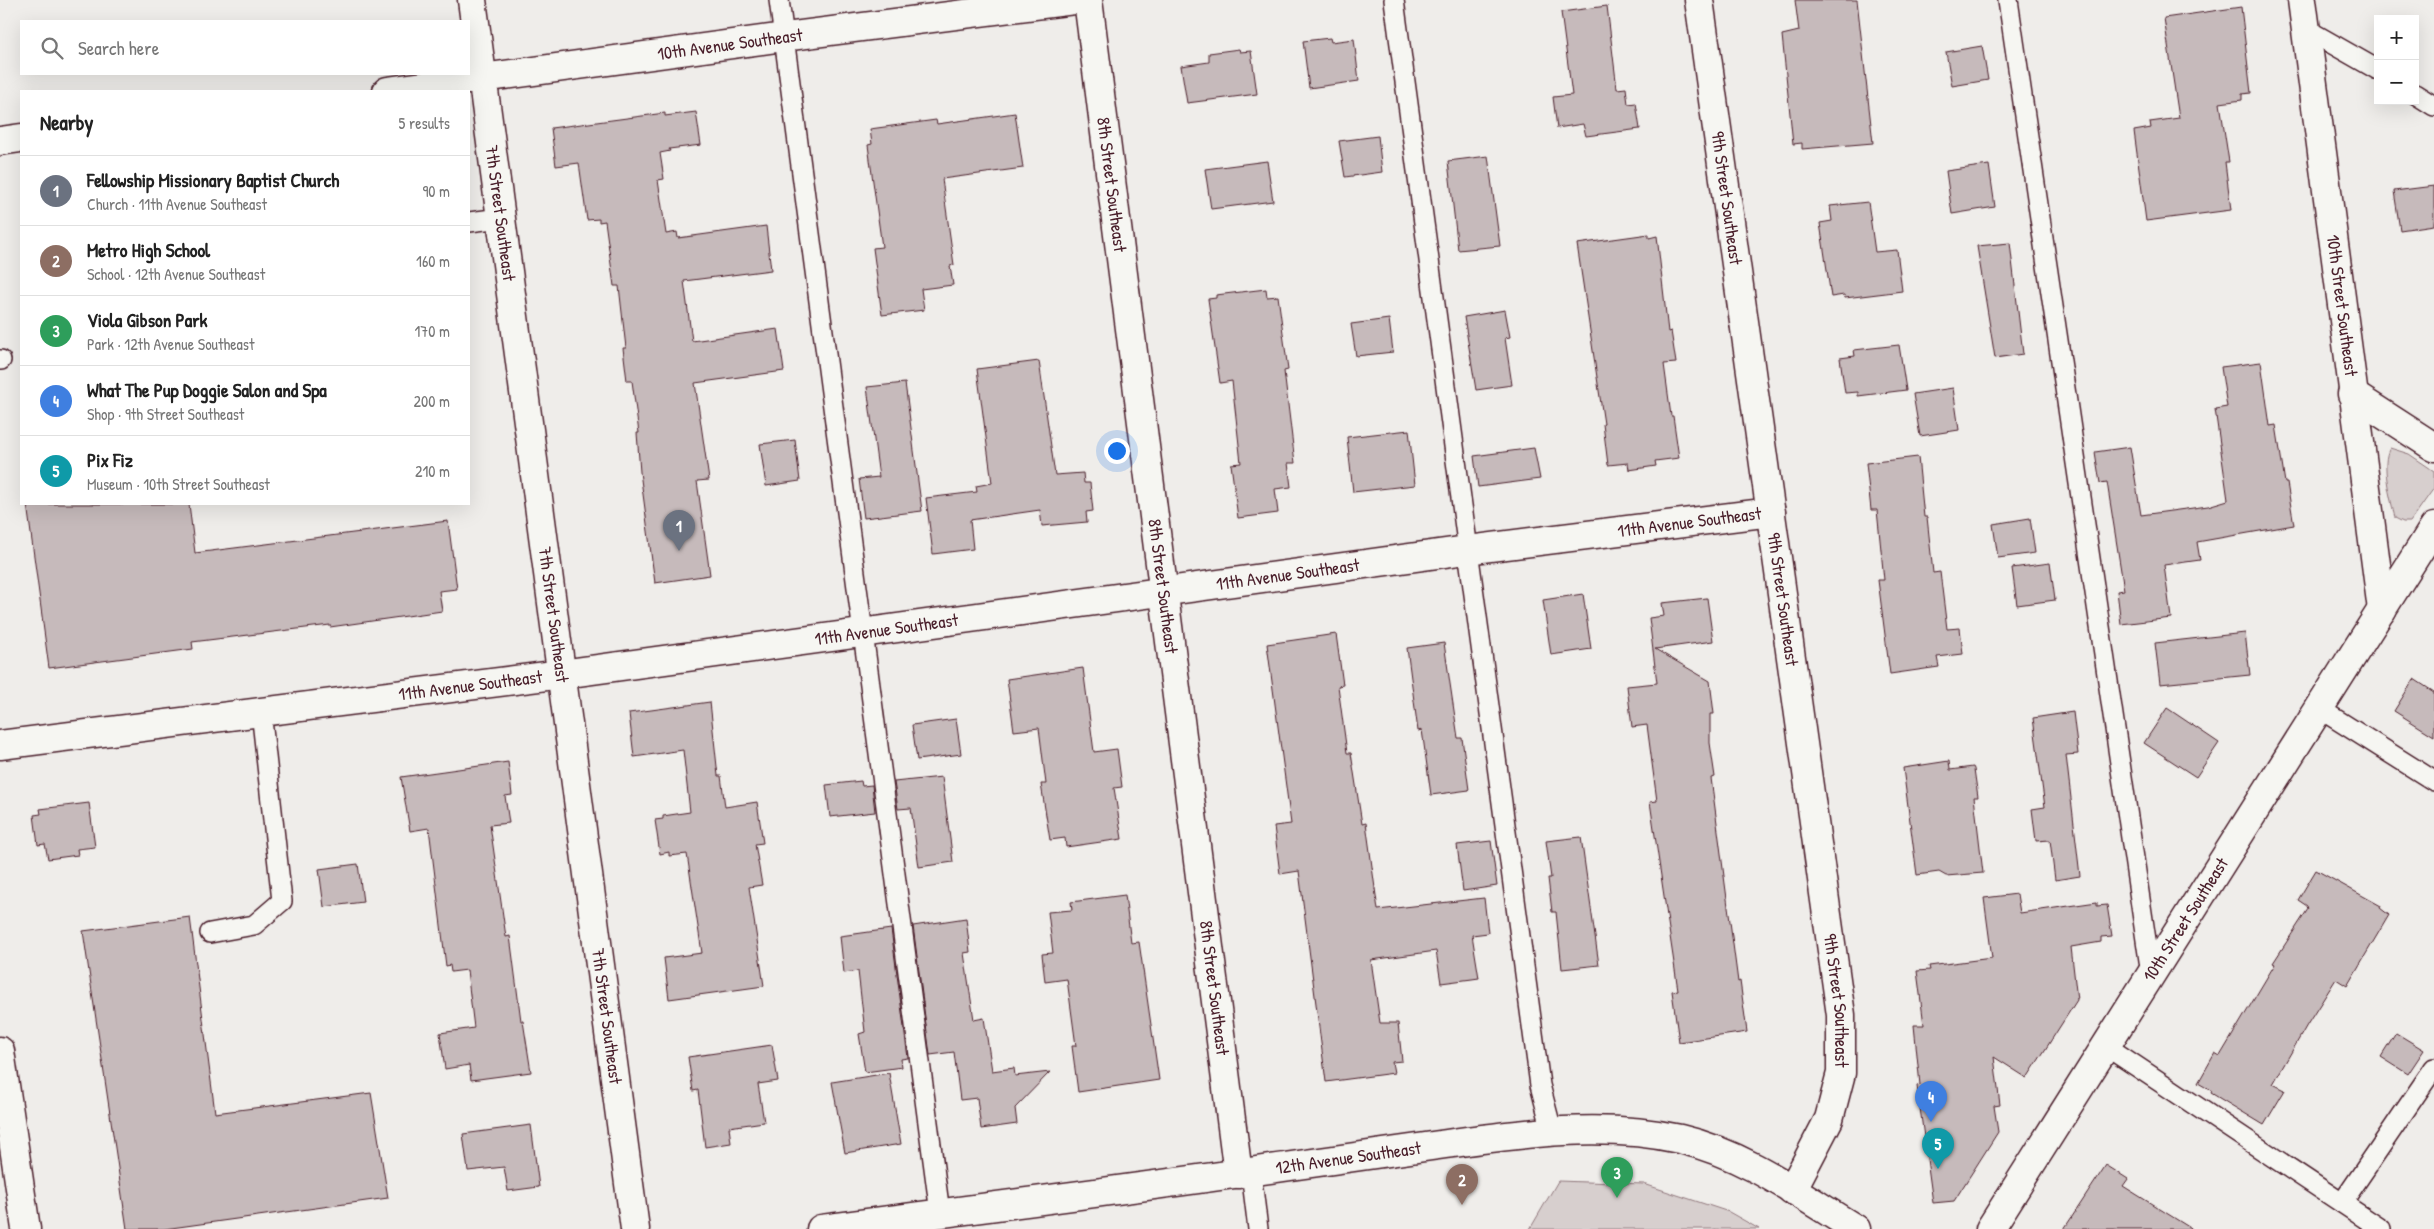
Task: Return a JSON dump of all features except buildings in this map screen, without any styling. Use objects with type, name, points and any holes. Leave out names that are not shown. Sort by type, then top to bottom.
[{"type":"street","name":"7th Street Southeast","points":[[472,0],[635,1229]]},
{"type":"street","name":"10th Avenue Southeast","points":[[395,90],[1074,0]]},
{"type":"street","name":"8th Street Southeast","points":[[1088,0],[1164,591],[1245,1173]]},
{"type":"street","name":"9th Street Southeast","points":[[1700,0],[1841,1014],[1841,1072],[1829,1119],[1792,1190]]},
{"type":"street","name":"10th Street Southeast","points":[[2302,0],[2352,394],[2382,610]]},
{"type":"street","points":[[0,141],[20,138]]},
{"type":"street","points":[[2352,394],[2434,447]]},
{"type":"street","name":"11th Avenue Southeast","points":[[0,745],[562,674],[1467,550],[1771,512]]},
{"type":"street","name":"10th Street Southeast","points":[[1990,1229],[2434,527]]},
{"type":"street","points":[[0,1050],[26,1229]]},
{"type":"street","name":"12th Avenue Southeast","points":[[821,1229],[1552,1131],[1638,1132],[1681,1140],[1718,1150],[1758,1169],[1856,1229]]},
{"type":"lane","points":[[779,0],[940,1213]]},
{"type":"lane","points":[[1394,0],[1540,1085],[1552,1131]]},
{"type":"lane","points":[[2008,0],[2151,974]]},
{"type":"lane","points":[[2306,29],[2374,68]]},
{"type":"lane","points":[[2419,97],[2434,106]]},
{"type":"lane","points":[[470,222],[501,218]]},
{"type":"lane","points":[[2320,709],[2434,781]]},
{"type":"lane","points":[[210,933],[254,925],[282,901],[261,711]]},
{"type":"lane","points":[[2106,1046],[2381,1229]]},
{"type":"lane","points":[[2342,1203],[2434,1068]]},
{"type":"lane","points":[[1245,1173],[1258,1229]]},
{"type":"shaded area","points":[[2390,448],[2409,454],[2434,471],[2434,488],[2410,522],[2403,522],[2395,518],[2386,472],[2387,455]]},
{"type":"shaded area","points":[[1558,1181],[1644,1184],[1729,1212],[1759,1229],[1530,1229]]},
{"type":"place","name":"Fellowship Missionary Baptist Church","points":[[679,551]]},
{"type":"place","name":"What The Pup Doggie Salon and Spa","points":[[1931,1122]]},
{"type":"place","name":"Pix Fiz","points":[[1938,1169]]},
{"type":"place","name":"Viola Gibson Park","points":[[1617,1198]]},
{"type":"place","name":"Metro High School","points":[[1462,1205]]}]
